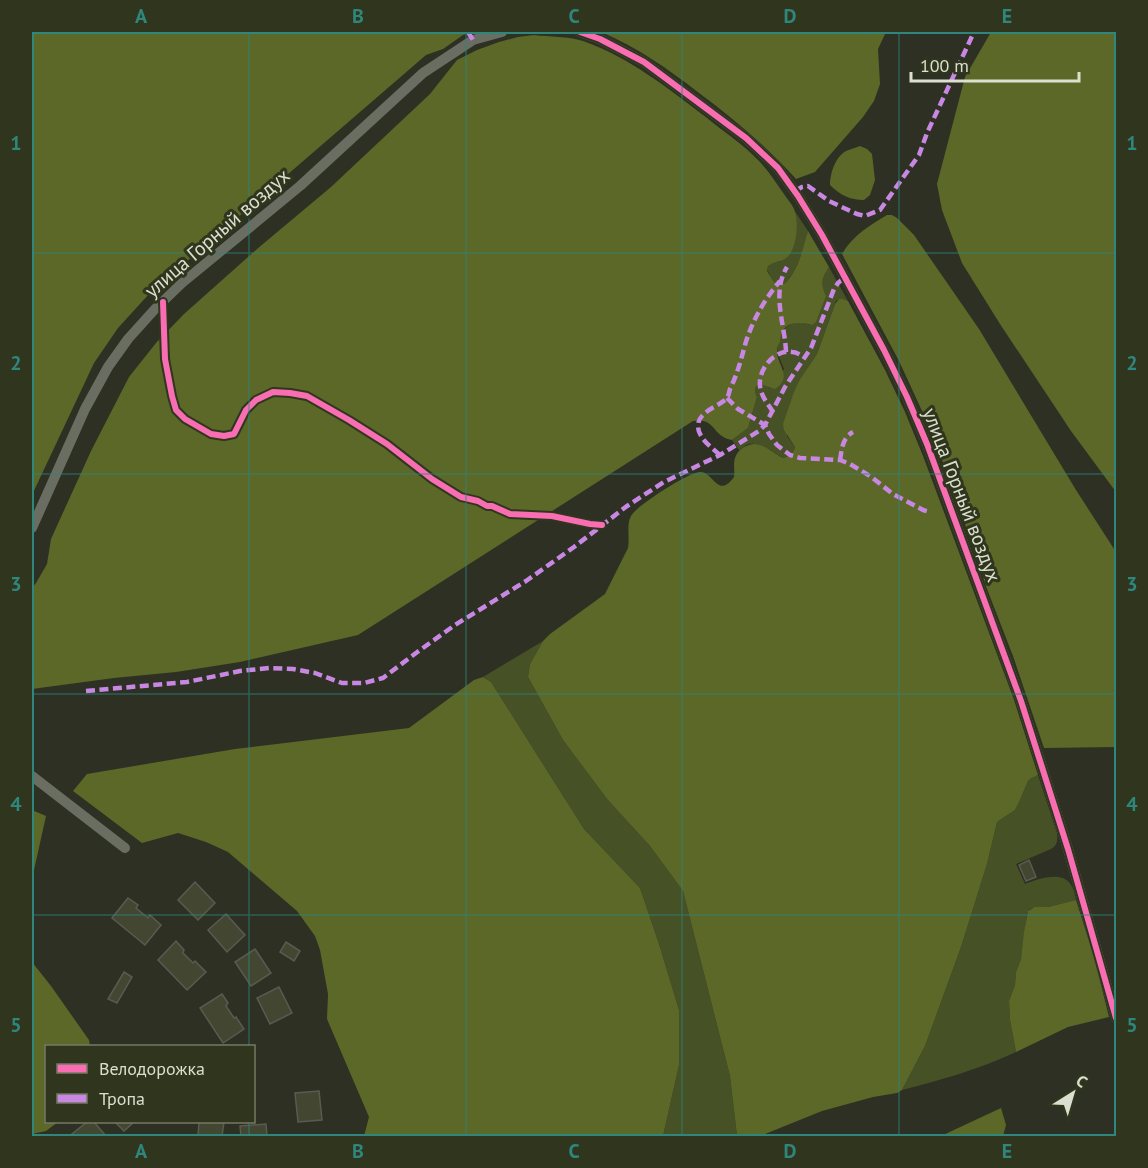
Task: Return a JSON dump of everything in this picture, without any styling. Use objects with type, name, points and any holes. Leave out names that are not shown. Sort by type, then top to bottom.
[{"type":"street","name":"улица Горный воздух","points":[[32,528],[85,409],[102,378],[128,339],[155,309],[182,283],[300,186],[423,73],[473,40],[502,32]]},
{"type":"street","name":"улица Горный воздух","points":[[580,32],[608,43],[644,62],[746,138],[778,168],[822,235],[884,351],[927,444],[1022,701],[1066,840],[1116,1018]]},
{"type":"street","points":[[32,776],[124,848]]},
{"type":"green space","points":[[32,32],[472,32],[463,35],[443,49],[426,55],[149,294],[118,328],[94,363],[32,495]]},
{"type":"green space","points":[[601,32],[886,32],[878,49],[880,84],[874,101],[815,172],[796,179],[749,133],[687,84],[640,52]]},
{"type":"green space","points":[[991,32],[1116,32],[1116,492],[1071,431],[962,263],[942,210],[937,184],[965,77]]},
{"type":"green space","points":[[534,35],[577,39],[616,56],[678,96],[759,161],[792,205],[796,214],[796,238],[790,254],[785,259],[768,266],[767,271],[774,282],[784,284],[793,273],[808,231],[829,267],[822,281],[826,296],[816,322],[812,325],[790,324],[783,330],[777,355],[783,370],[783,380],[775,389],[762,385],[756,386],[757,397],[748,428],[732,440],[722,436],[707,422],[693,421],[358,635],[240,662],[32,689],[32,588],[47,564],[51,539],[91,451],[129,377],[156,343],[184,314],[331,187],[430,94],[457,60],[499,42]]},
{"type":"green space","points":[[860,146],[872,154],[875,180],[870,195],[864,200],[846,196],[830,185],[832,171],[839,157],[846,151]]},
{"type":"green space","points":[[794,210],[808,231],[799,259],[789,278],[784,284],[774,282],[767,270],[768,266],[772,262],[779,262],[796,225]]},
{"type":"green space","points":[[887,215],[897,218],[914,235],[979,329],[1116,552],[1116,747],[1044,748],[1013,656],[928,424],[899,361],[842,254],[856,236]]},
{"type":"green space","points":[[829,267],[848,301],[839,299],[836,301],[817,354],[800,379],[787,436],[795,447],[789,455],[783,458],[767,448],[754,444],[746,445],[739,450],[732,440],[748,428],[757,397],[756,386],[771,388],[784,369],[777,352],[780,333],[789,325],[797,322],[812,325],[822,277]]},
{"type":"green space","points":[[839,299],[848,301],[905,412],[1013,697],[1038,775],[1028,781],[1015,810],[997,822],[987,864],[961,947],[925,1046],[902,1090],[822,1111],[760,1136],[737,1136],[730,1076],[683,891],[650,846],[607,799],[563,740],[528,677],[530,664],[543,641],[605,594],[628,548],[631,516],[642,505],[695,473],[705,473],[716,483],[724,486],[734,477],[734,463],[739,450],[750,445],[764,446],[783,458],[792,453],[795,447],[784,430],[783,424],[794,392],[817,354],[835,304]]},
{"type":"green space","points":[[543,641],[530,664],[528,677],[563,740],[607,799],[650,846],[683,891],[730,1076],[737,1136],[663,1136],[679,1065],[679,1010],[640,888],[584,829],[491,682],[483,677]]},
{"type":"green space","points":[[483,677],[491,682],[584,829],[640,888],[679,1010],[679,1065],[663,1136],[364,1136],[369,1117],[327,1019],[328,994],[320,950],[315,936],[297,911],[228,852],[178,833],[142,843],[73,791],[87,774],[235,749],[409,728],[474,680]]},
{"type":"green space","points":[[1038,775],[1057,833],[1057,841],[1051,849],[1016,864],[1025,884],[1050,877],[1067,880],[1076,900],[1030,909],[1027,914],[1021,959],[1009,1001],[1016,1052],[960,1074],[902,1090],[925,1046],[961,947],[987,864],[997,822],[1015,810],[1028,781]]},
{"type":"green space","points":[[32,810],[46,816],[32,879]]},
{"type":"green space","points":[[1076,900],[1094,957],[1109,1017],[1068,1027],[1016,1052],[1009,1001],[1021,959],[1028,911],[1035,907],[1048,907]]},
{"type":"green space","points":[[32,962],[89,1040],[90,1045],[45,1045],[45,1123],[57,1123],[46,1131],[32,1134]]},
{"type":"green space","points":[[1001,1108],[1006,1125],[1003,1136],[941,1136]]},
{"type":"building","points":[[1029,860],[1036,877],[1026,881],[1019,865]]},
{"type":"building","points":[[195,882],[215,903],[198,920],[178,900]]},
{"type":"building","points":[[128,898],[138,905],[136,908],[148,918],[150,915],[161,925],[145,945],[112,918]]},
{"type":"building","points":[[226,914],[245,935],[227,952],[208,930]]},
{"type":"building","points":[[176,941],[184,950],[183,953],[206,972],[187,990],[158,960]]},
{"type":"building","points":[[286,942],[300,951],[294,961],[280,952]]},
{"type":"building","points":[[255,949],[271,973],[251,986],[235,962]]},
{"type":"building","points":[[124,972],[132,977],[117,1003],[108,999]]},
{"type":"building","points":[[279,987],[292,1013],[270,1024],[257,998]]},
{"type":"building","points":[[222,994],[228,1003],[226,1006],[244,1029],[223,1043],[200,1008]]},
{"type":"building","points":[[319,1091],[322,1120],[298,1122],[295,1093]]},
{"type":"building","points":[[86,1123],[95,1123],[106,1136],[75,1136],[72,1134]]},
{"type":"building","points":[[116,1123],[133,1123],[124,1131]]},
{"type":"building","points":[[199,1123],[224,1123],[222,1136],[198,1136]]},
{"type":"building","points":[[266,1124],[267,1136],[241,1136],[240,1126]]},
{"type":"marked path","points":[[468,32],[473,40]]},
{"type":"marked path","points":[[795,191],[808,186],[829,201],[865,216],[880,210],[919,155],[974,32]]},
{"type":"marked path","points":[[786,352],[779,298],[782,277],[787,267]]},
{"type":"marked path","points":[[86,691],[187,682],[240,671],[269,668],[315,673],[342,683],[364,683],[383,678],[455,625],[526,581],[627,506],[664,482],[720,455],[759,431],[765,425],[785,387],[811,348],[834,289],[845,277]]},
{"type":"marked path","points":[[720,455],[700,435],[699,421],[705,413],[728,397],[755,319],[780,281]]},
{"type":"marked path","points":[[773,412],[761,390],[760,380],[764,367],[773,357],[785,352],[795,352],[805,357]]},
{"type":"marked path","points":[[727,398],[738,409],[765,425],[777,445],[790,455],[800,458],[840,460],[850,464],[893,494],[930,512]]},
{"type":"marked path","points":[[840,460],[845,441],[853,432]]},
{"type":"cycle path","points":[[580,32],[600,39],[644,62],[746,138],[778,168],[822,235],[884,350],[927,444],[1021,701],[1068,849],[1116,1018]]},
{"type":"cycle path","points":[[163,302],[165,359],[176,410],[185,419],[211,434],[224,436],[234,434],[246,410],[256,400],[273,392],[307,396],[387,444],[432,479],[461,497],[510,514],[552,516],[602,525]]}]
